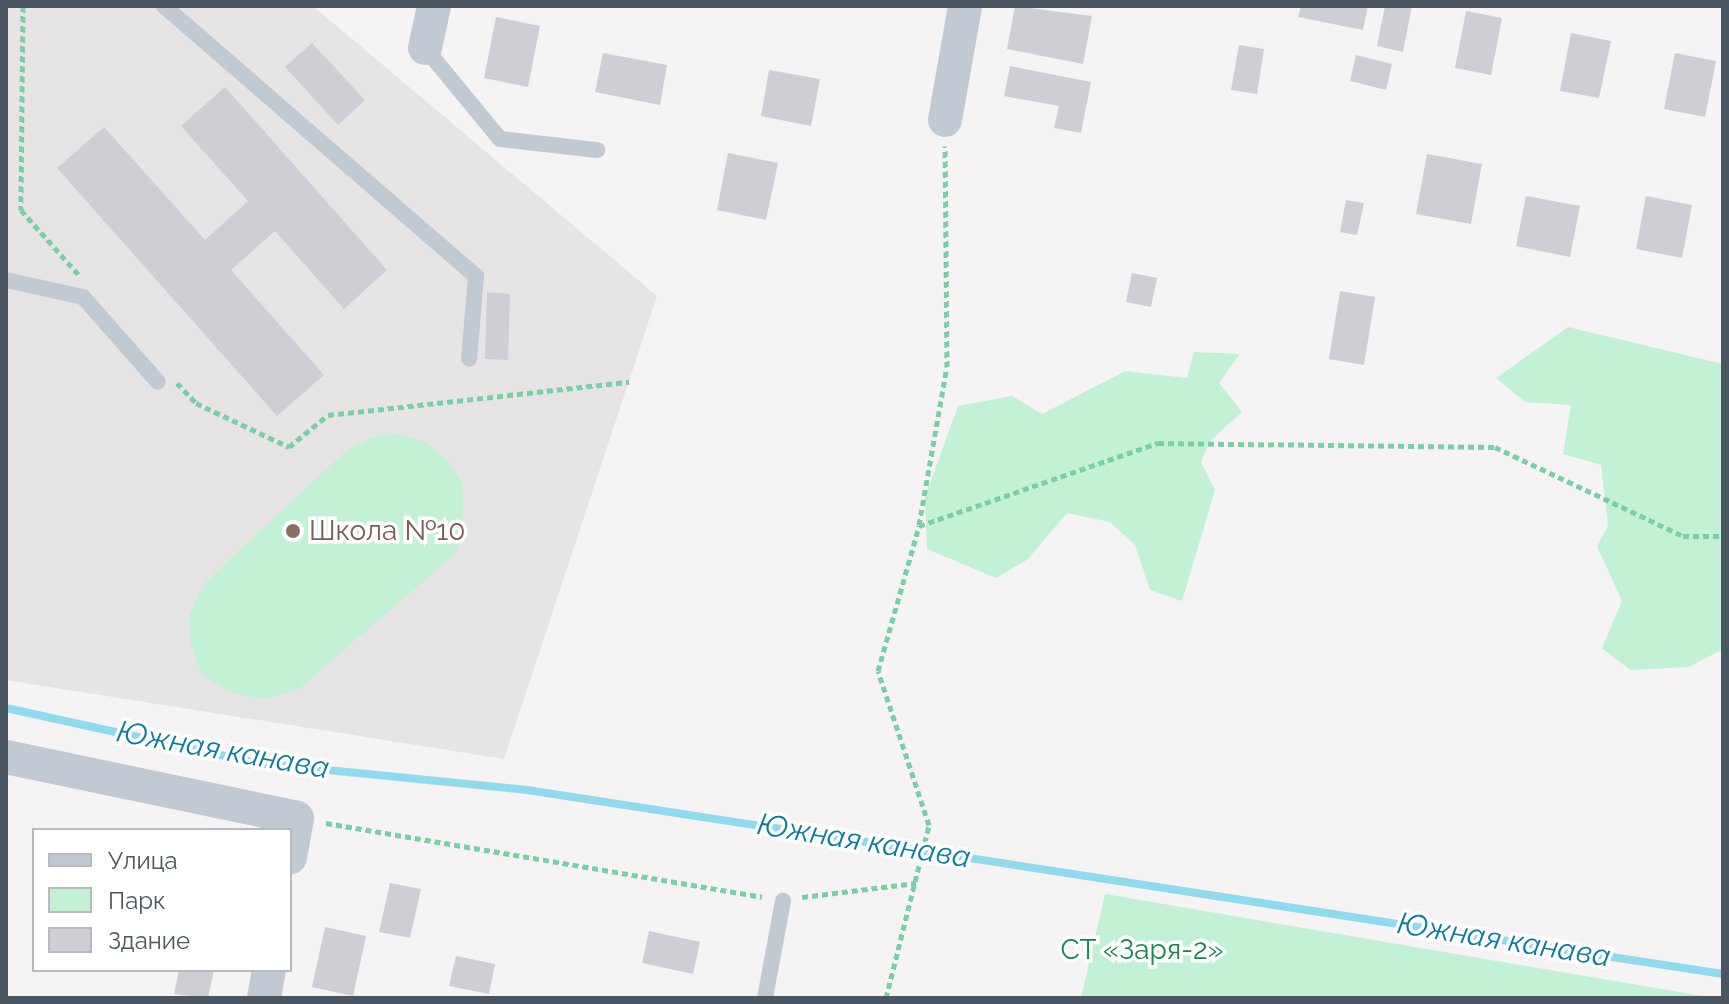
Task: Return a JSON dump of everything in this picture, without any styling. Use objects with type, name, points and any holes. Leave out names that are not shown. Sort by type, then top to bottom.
[{"type":"street","points":[[425,48],[434,6]]},
{"type":"street","points":[[945,120],[965,6]]},
{"type":"street","points":[[6,757],[297,818],[292,846]]},
{"type":"street","points":[[264,998],[269,972]]},
{"type":"lane","points":[[164,6],[476,276],[469,359]]},
{"type":"lane","points":[[425,48],[500,139],[597,150]]},
{"type":"lane","points":[[6,280],[83,297],[158,382]]},
{"type":"lane","points":[[765,998],[783,901]]},
{"type":"path","points":[[21,210],[23,6]]},
{"type":"path","points":[[886,998],[929,825],[878,671],[919,526],[947,367],[945,120]]},
{"type":"path","points":[[289,447],[328,415],[629,382]]},
{"type":"path","points":[[919,526],[1158,443],[1495,447],[1683,536],[1723,536]]},
{"type":"path","points":[[297,818],[783,901],[916,883]]},
{"type":"shaded area","name":"Школа №10","points":[[6,6],[313,6],[657,296],[504,759],[6,680]]},
{"type":"green space","points":[[1568,327],[1723,364],[1723,649],[1689,667],[1630,670],[1602,648],[1622,601],[1597,546],[1608,526],[1601,465],[1563,454],[1571,405],[1525,402],[1496,378]]},
{"type":"green space","points":[[1194,352],[1240,354],[1219,383],[1242,412],[1210,441],[1201,462],[1215,490],[1182,601],[1150,590],[1135,545],[1110,522],[1067,513],[1028,559],[996,578],[927,549],[925,497],[958,406],[1012,396],[1042,414],[1125,371],[1187,378]]},
{"type":"green space","points":[[398,434],[428,443],[451,465],[463,485],[463,530],[456,553],[299,689],[264,699],[232,693],[202,675],[191,646],[189,615],[206,582],[347,450],[372,437]]},
{"type":"green space","name":"СТ «Заря-2»","points":[[1105,894],[1714,998],[1081,998]]},
{"type":"building","points":[[1015,6],[1092,16],[1083,64],[1007,49]]},
{"type":"building","points":[[1301,6],[1368,6],[1363,30],[1298,17]]},
{"type":"building","points":[[1385,6],[1412,6],[1403,52],[1377,46]]},
{"type":"building","points":[[1466,11],[1502,18],[1491,75],[1455,68]]},
{"type":"building","points":[[496,17],[540,26],[528,87],[484,78]]},
{"type":"building","points":[[1571,33],[1611,41],[1599,98],[1560,91]]},
{"type":"building","points":[[312,43],[365,100],[338,125],[285,67]]},
{"type":"building","points":[[1239,45],[1264,49],[1257,94],[1231,90]]},
{"type":"building","points":[[603,53],[667,65],[660,105],[595,92]]},
{"type":"building","points":[[1675,53],[1716,61],[1705,117],[1664,109]]},
{"type":"building","points":[[1356,55],[1392,64],[1386,90],[1350,81]]},
{"type":"building","points":[[1010,66],[1091,82],[1081,133],[1054,128],[1059,106],[1004,96]]},
{"type":"building","points":[[769,70],[820,79],[811,126],[761,116]]},
{"type":"building","points":[[225,87],[387,270],[344,309],[275,231],[231,270],[324,375],[277,416],[57,168],[104,127],[205,240],[248,201],[181,126]]},
{"type":"building","points":[[728,153],[778,163],[766,220],[717,210]]},
{"type":"building","points":[[1427,154],[1482,164],[1471,224],[1416,214]]},
{"type":"building","points":[[1526,196],[1580,206],[1570,257],[1516,246]]},
{"type":"building","points":[[1646,196],[1692,205],[1682,258],[1636,249]]},
{"type":"building","points":[[1346,200],[1364,203],[1357,235],[1340,232]]},
{"type":"building","points":[[1132,273],[1157,278],[1151,307],[1126,302]]},
{"type":"building","points":[[1340,291],[1375,297],[1364,365],[1329,359]]},
{"type":"building","points":[[487,292],[510,294],[508,360],[485,359]]},
{"type":"building","points":[[390,883],[421,889],[410,938],[379,932]]},
{"type":"building","points":[[325,927],[366,936],[353,996],[312,987]]},
{"type":"building","points":[[649,931],[700,942],[693,974],[642,963]]},
{"type":"building","points":[[456,956],[495,964],[489,994],[449,986]]},
{"type":"building","points":[[179,972],[214,972],[208,998],[174,994]]},
{"type":"waterway","name":"Южная канава","points":[[6,708],[257,763],[527,790],[1723,974]]},
{"type":"place","name":"Школа №10","points":[[293,531]]}]
